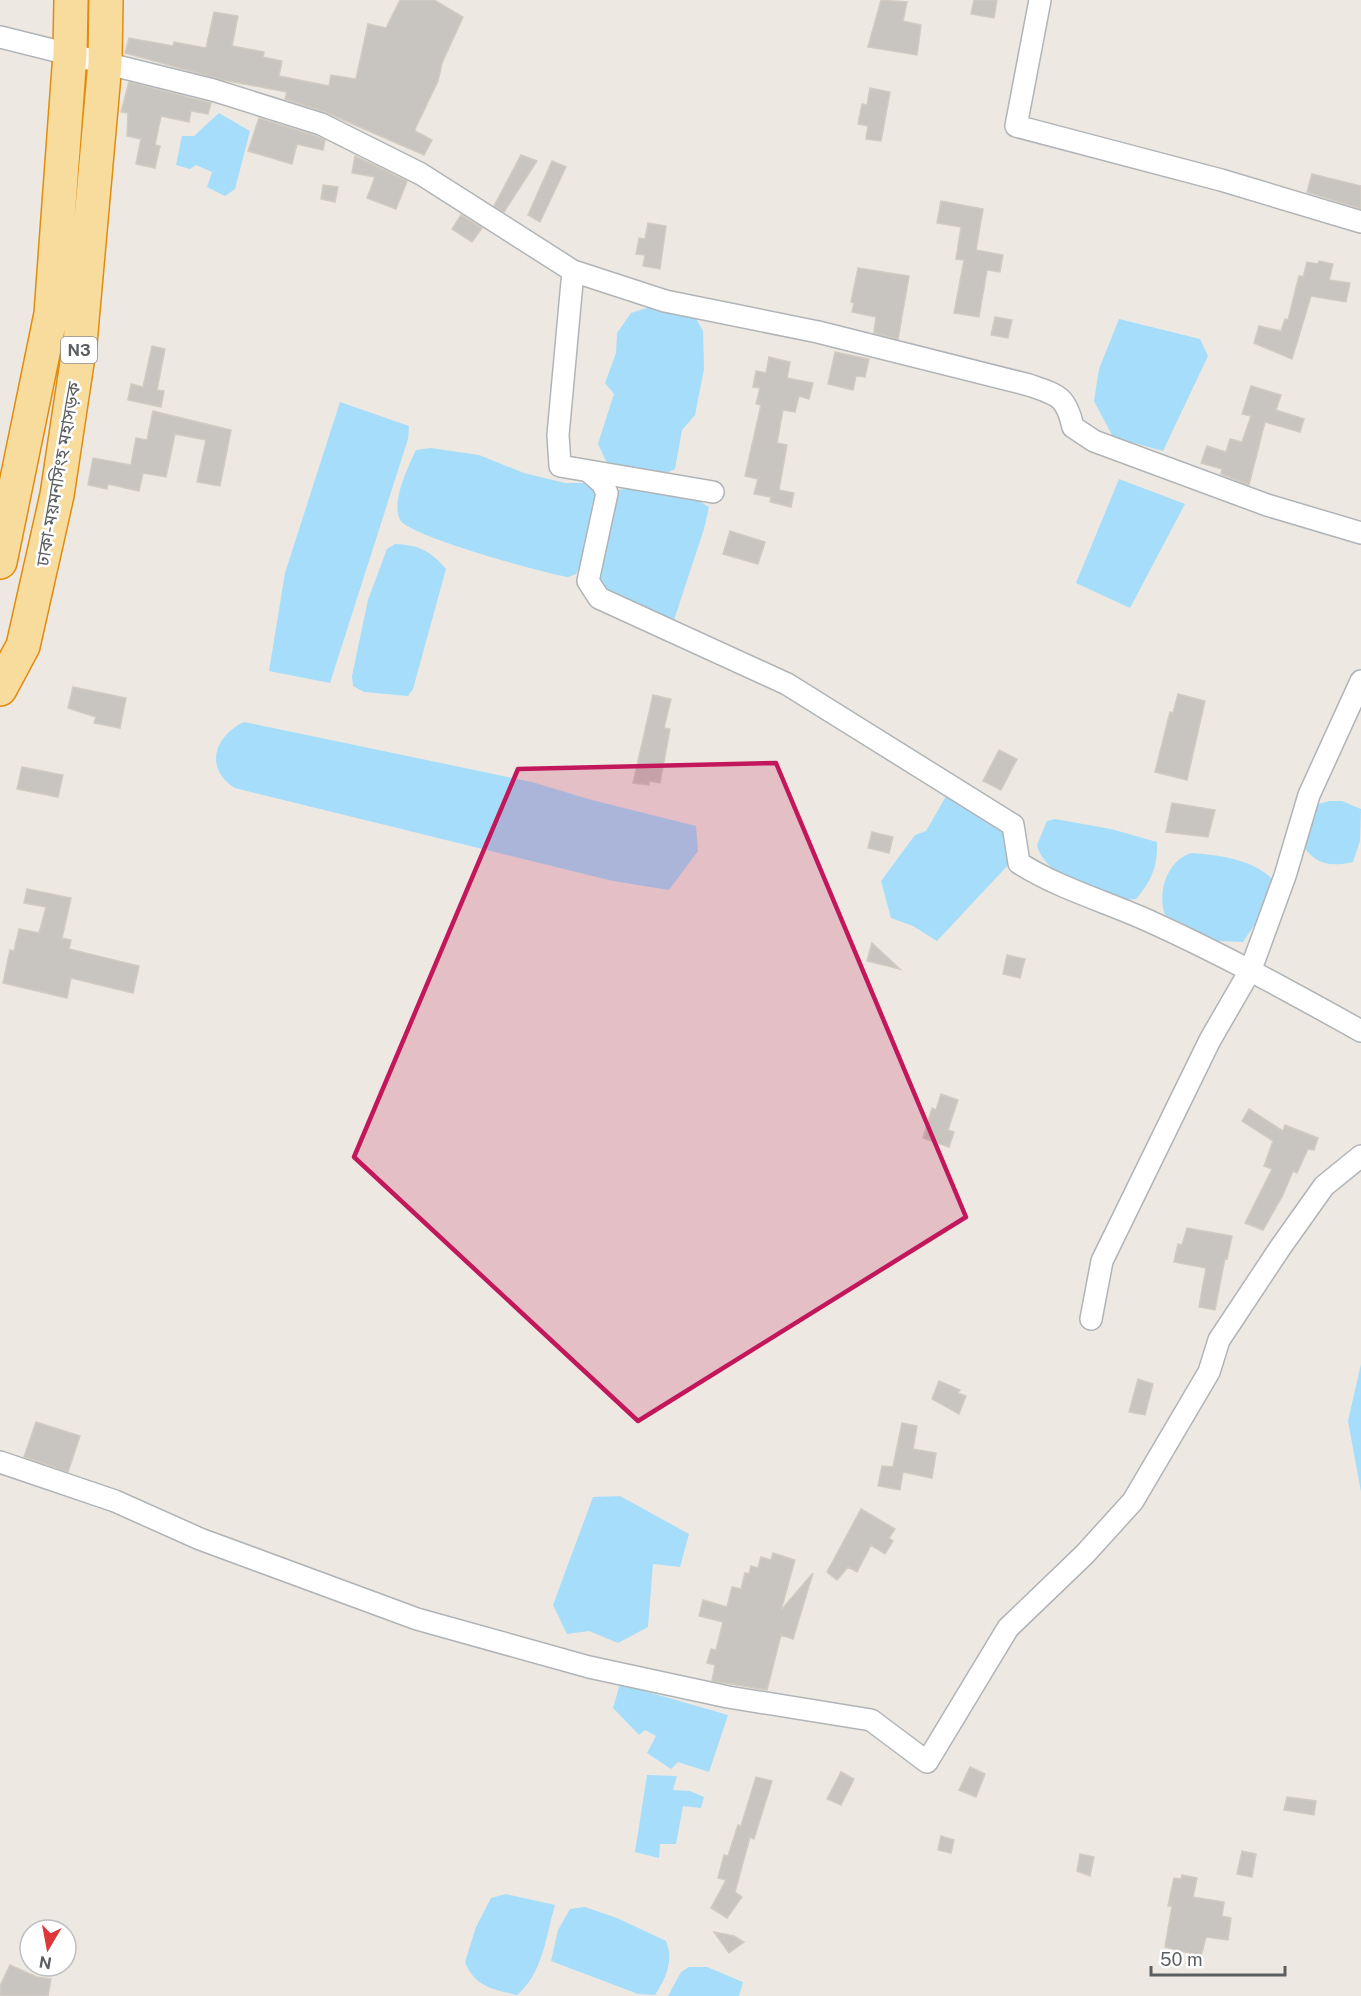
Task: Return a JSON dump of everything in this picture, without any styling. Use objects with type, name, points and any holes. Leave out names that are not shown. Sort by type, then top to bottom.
[{"type":"highway","name":"ঢাকা-ময়মনসিংহ মহাসড়ক","points":[[0,562],[51,314],[70,54],[71,0]]},
{"type":"highway","name":"ঢাকা-ময়মনসিংহ মহাসড়ক","points":[[0,690],[23,646],[57,495],[80,343],[105,63],[106,0]]},
{"type":"street","points":[[1040,0],[1016,126],[1221,180],[1361,222]]},
{"type":"street","points":[[0,37],[213,90],[321,124],[421,174],[573,271],[665,301],[818,332],[1029,385],[1059,396],[1069,409],[1073,427],[1094,441],[1267,505],[1361,533]]},
{"type":"street","points":[[573,271],[558,435],[560,466],[713,492]]},
{"type":"street","points":[[588,471],[602,483],[607,493],[588,581],[599,598],[787,684],[931,772],[1013,825],[1019,863],[1045,879],[1147,920],[1251,969],[1361,1031]]},
{"type":"street","points":[[1091,1319],[1102,1261],[1210,1040],[1251,969],[1285,876],[1309,795],[1361,681]]},
{"type":"street","points":[[0,1462],[115,1502],[200,1539],[417,1619],[589,1667],[728,1697],[871,1720],[927,1762],[1008,1628],[1085,1554],[1133,1501],[1209,1372],[1219,1340],[1255,1285],[1324,1186],[1361,1156]]},
{"type":"highlighted area","points":[[776,763],[966,1217],[638,1421],[354,1157],[518,769]]},
{"type":"water","points":[[219,113],[250,131],[235,189],[225,196],[207,187],[212,172],[196,165],[190,169],[176,165],[182,136],[194,136]]},
{"type":"water","points":[[653,306],[692,311],[703,331],[704,369],[695,415],[682,430],[675,469],[664,474],[608,465],[598,444],[614,394],[605,383],[616,353],[617,333],[631,313]]},
{"type":"water","points":[[1119,319],[1200,339],[1208,356],[1163,451],[1113,437],[1094,401],[1099,369]]},
{"type":"water","points":[[340,402],[409,426],[408,439],[330,683],[269,671],[285,573]]},
{"type":"water","points":[[431,448],[479,455],[524,473],[565,483],[585,483],[595,492],[594,514],[589,544],[576,574],[568,577],[554,574],[478,553],[427,535],[400,520],[399,494],[409,466],[416,450]]},
{"type":"water","points":[[1119,479],[1185,504],[1130,608],[1076,583]]},
{"type":"water","points":[[637,487],[694,498],[709,507],[674,620],[637,612],[599,589],[608,514],[618,490]]},
{"type":"water","points":[[395,544],[424,550],[446,569],[413,689],[408,696],[364,692],[353,686],[352,676],[368,600],[387,549]]},
{"type":"water","points":[[244,722],[532,782],[592,800],[696,826],[698,851],[669,890],[613,881],[235,788],[219,772],[216,762],[217,753],[226,736]]},
{"type":"water","points":[[948,793],[1009,826],[1011,862],[937,941],[913,926],[891,918],[881,881],[915,835],[926,831]]},
{"type":"water","points":[[1342,801],[1361,809],[1360,841],[1353,862],[1325,863],[1313,857],[1303,846],[1305,825],[1318,804]]},
{"type":"water","points":[[1055,819],[1111,829],[1157,842],[1153,872],[1136,899],[1109,897],[1094,892],[1078,886],[1051,868],[1042,857],[1037,845],[1047,821]]},
{"type":"water","points":[[1191,853],[1235,859],[1256,867],[1273,880],[1261,915],[1243,942],[1217,941],[1165,915],[1162,897],[1166,878],[1176,863]]},
{"type":"water","points":[[1361,1364],[1361,1492],[1348,1421]]},
{"type":"water","points":[[620,1496],[689,1534],[680,1567],[653,1564],[648,1627],[618,1643],[589,1631],[567,1634],[553,1605],[593,1497]]},
{"type":"water","points":[[620,1684],[728,1715],[709,1772],[678,1762],[671,1769],[647,1753],[656,1736],[645,1730],[639,1735],[613,1708]]},
{"type":"water","points":[[647,1775],[677,1776],[673,1790],[690,1791],[704,1797],[701,1808],[683,1806],[676,1844],[660,1844],[659,1858],[635,1852]]},
{"type":"water","points":[[506,1894],[555,1905],[538,1965],[526,1986],[517,1995],[485,1986],[474,1977],[465,1962],[476,1927],[491,1898]]},
{"type":"water","points":[[585,1907],[617,1918],[666,1941],[669,1955],[668,1969],[655,1995],[638,1994],[551,1961],[558,1930],[570,1909]]},
{"type":"water","points":[[689,1967],[707,1967],[743,1982],[739,1996],[668,1996],[681,1972]]},
{"type":"building","points":[[400,0],[434,0],[463,17],[442,63],[438,81],[416,127],[415,131],[432,140],[424,155],[325,112],[285,99],[287,92],[223,80],[125,53],[129,38],[173,46],[174,42],[206,48],[214,12],[238,16],[232,46],[264,52],[263,57],[282,61],[279,76],[329,86],[331,75],[356,79],[368,24],[386,28]]},
{"type":"building","points":[[881,0],[907,2],[903,21],[921,25],[917,55],[868,47]]},
{"type":"building","points":[[974,0],[997,0],[994,18],[971,14]]},
{"type":"building","points":[[129,82],[211,103],[208,114],[191,111],[189,122],[161,116],[155,145],[160,146],[155,168],[136,164],[141,139],[127,136],[128,113],[121,112]]},
{"type":"building","points":[[870,88],[890,92],[881,141],[866,139],[868,126],[858,124],[862,104],[867,105]]},
{"type":"building","points":[[259,118],[325,140],[323,150],[297,144],[292,164],[248,151]]},
{"type":"building","points":[[521,155],[537,161],[504,212],[494,206]]},
{"type":"building","points":[[355,156],[407,181],[396,209],[367,198],[375,177],[352,173]]},
{"type":"building","points":[[552,161],[566,167],[540,222],[528,215]]},
{"type":"building","points":[[1312,174],[1361,186],[1361,209],[1307,192]]},
{"type":"building","points":[[323,185],[338,187],[335,202],[321,199]]},
{"type":"building","points":[[941,201],[983,209],[976,250],[1003,255],[1000,272],[987,270],[979,317],[954,313],[964,260],[956,259],[961,227],[937,223]]},
{"type":"building","points":[[461,215],[482,228],[472,242],[452,229]]},
{"type":"building","points":[[648,223],[666,226],[660,269],[643,266],[645,255],[636,254],[639,238],[645,239]]},
{"type":"building","points":[[1319,261],[1333,264],[1329,280],[1350,283],[1346,302],[1311,296],[1292,359],[1254,343],[1259,326],[1281,331],[1285,319],[1288,320],[1299,276],[1303,277],[1307,262],[1318,264]]},
{"type":"building","points":[[858,268],[909,276],[898,339],[874,333],[876,317],[852,312],[854,303],[851,302]]},
{"type":"building","points":[[995,317],[1012,320],[1008,338],[991,335]]},
{"type":"building","points":[[152,346],[165,349],[157,390],[164,391],[161,407],[128,400],[131,384],[143,387]]},
{"type":"building","points":[[835,352],[869,359],[865,377],[856,376],[853,390],[828,384]]},
{"type":"building","points":[[769,357],[790,362],[787,378],[813,383],[809,399],[799,396],[795,412],[783,410],[777,443],[787,445],[779,490],[794,493],[791,507],[770,502],[771,497],[754,494],[758,479],[745,476],[761,405],[756,404],[760,388],[753,387],[756,371],[766,373]]},
{"type":"building","points":[[1251,386],[1281,395],[1276,410],[1304,419],[1300,432],[1265,422],[1249,485],[1221,474],[1222,469],[1201,463],[1207,446],[1226,452],[1230,439],[1242,442],[1251,416],[1242,414]]},
{"type":"building","points":[[153,411],[231,430],[220,486],[197,482],[206,440],[175,434],[166,477],[143,473],[139,491],[108,484],[107,489],[88,485],[93,458],[131,465],[136,438],[147,440]]},
{"type":"building","points":[[730,531],[765,542],[758,564],[723,554]]},
{"type":"building","points":[[73,687],[126,698],[120,728],[94,723],[96,717],[68,708]]},
{"type":"building","points":[[1178,694],[1205,701],[1187,780],[1155,772],[1170,712],[1173,713]]},
{"type":"building","points":[[653,695],[671,699],[664,728],[670,729],[660,783],[649,781],[649,785],[633,783]]},
{"type":"building","points":[[999,750],[1017,759],[1001,790],[983,781]]},
{"type":"building","points":[[22,767],[63,775],[58,797],[17,789]]},
{"type":"building","points":[[1172,803],[1215,810],[1208,837],[1166,832]]},
{"type":"building","points":[[872,832],[893,837],[889,853],[868,848]]},
{"type":"building","points":[[27,889],[71,898],[62,938],[71,940],[69,949],[139,966],[133,993],[71,978],[67,998],[3,983],[10,950],[14,951],[19,929],[39,933],[46,907],[24,903]]},
{"type":"building","points":[[872,943],[900,969],[867,961]]},
{"type":"building","points":[[1007,955],[1025,959],[1020,978],[1003,974]]},
{"type":"building","points":[[941,1094],[958,1100],[948,1130],[954,1132],[949,1147],[923,1138],[932,1108],[936,1110]]},
{"type":"building","points":[[1249,1109],[1283,1131],[1285,1125],[1318,1138],[1314,1150],[1308,1149],[1297,1173],[1293,1171],[1283,1195],[1263,1230],[1245,1223],[1272,1169],[1264,1166],[1273,1141],[1242,1121]]},
{"type":"building","points":[[1187,1228],[1232,1236],[1227,1259],[1225,1258],[1215,1310],[1199,1307],[1206,1268],[1174,1262],[1178,1244],[1182,1245]]},
{"type":"building","points":[[1138,1379],[1153,1384],[1145,1415],[1129,1412]]},
{"type":"building","points":[[939,1381],[960,1390],[958,1393],[966,1396],[959,1414],[932,1399]]},
{"type":"building","points":[[36,1422],[80,1436],[68,1472],[24,1457]]},
{"type":"building","points":[[902,1423],[917,1426],[913,1449],[936,1453],[932,1478],[903,1472],[900,1490],[878,1486],[882,1466],[893,1467]]},
{"type":"building","points":[[861,1509],[895,1529],[889,1538],[893,1541],[885,1554],[871,1545],[857,1572],[848,1567],[837,1580],[827,1572]]},
{"type":"building","points":[[773,1553],[795,1560],[781,1610],[813,1573],[793,1639],[781,1635],[767,1690],[712,1681],[715,1665],[707,1663],[711,1649],[716,1650],[723,1622],[699,1616],[703,1600],[727,1607],[732,1587],[741,1589],[745,1573],[749,1574],[751,1566],[758,1568],[761,1557],[771,1560]]},
{"type":"building","points":[[970,1767],[985,1774],[976,1797],[959,1790]]},
{"type":"building","points":[[841,1772],[854,1779],[841,1805],[827,1799]]},
{"type":"building","points":[[756,1777],[772,1781],[754,1839],[750,1837],[735,1892],[742,1897],[727,1918],[711,1908],[726,1880],[718,1878],[724,1855],[728,1856],[738,1825],[741,1826]]},
{"type":"building","points":[[1287,1797],[1316,1801],[1314,1815],[1284,1810]]},
{"type":"building","points":[[941,1836],[954,1840],[951,1853],[938,1850]]},
{"type":"building","points":[[1242,1851],[1256,1854],[1252,1877],[1237,1874]]},
{"type":"building","points":[[1080,1854],[1094,1857],[1090,1876],[1077,1871]]},
{"type":"building","points":[[1182,1875],[1197,1878],[1193,1897],[1224,1902],[1222,1916],[1231,1918],[1228,1940],[1206,1937],[1201,1956],[1165,1947],[1172,1906],[1168,1906],[1174,1878],[1181,1879]]},
{"type":"building","points":[[714,1932],[734,1936],[744,1942],[729,1953]]},
{"type":"building","points":[[10,1965],[18,1969],[18,1978],[51,1979],[48,1996],[0,1996],[0,1986]]}]
